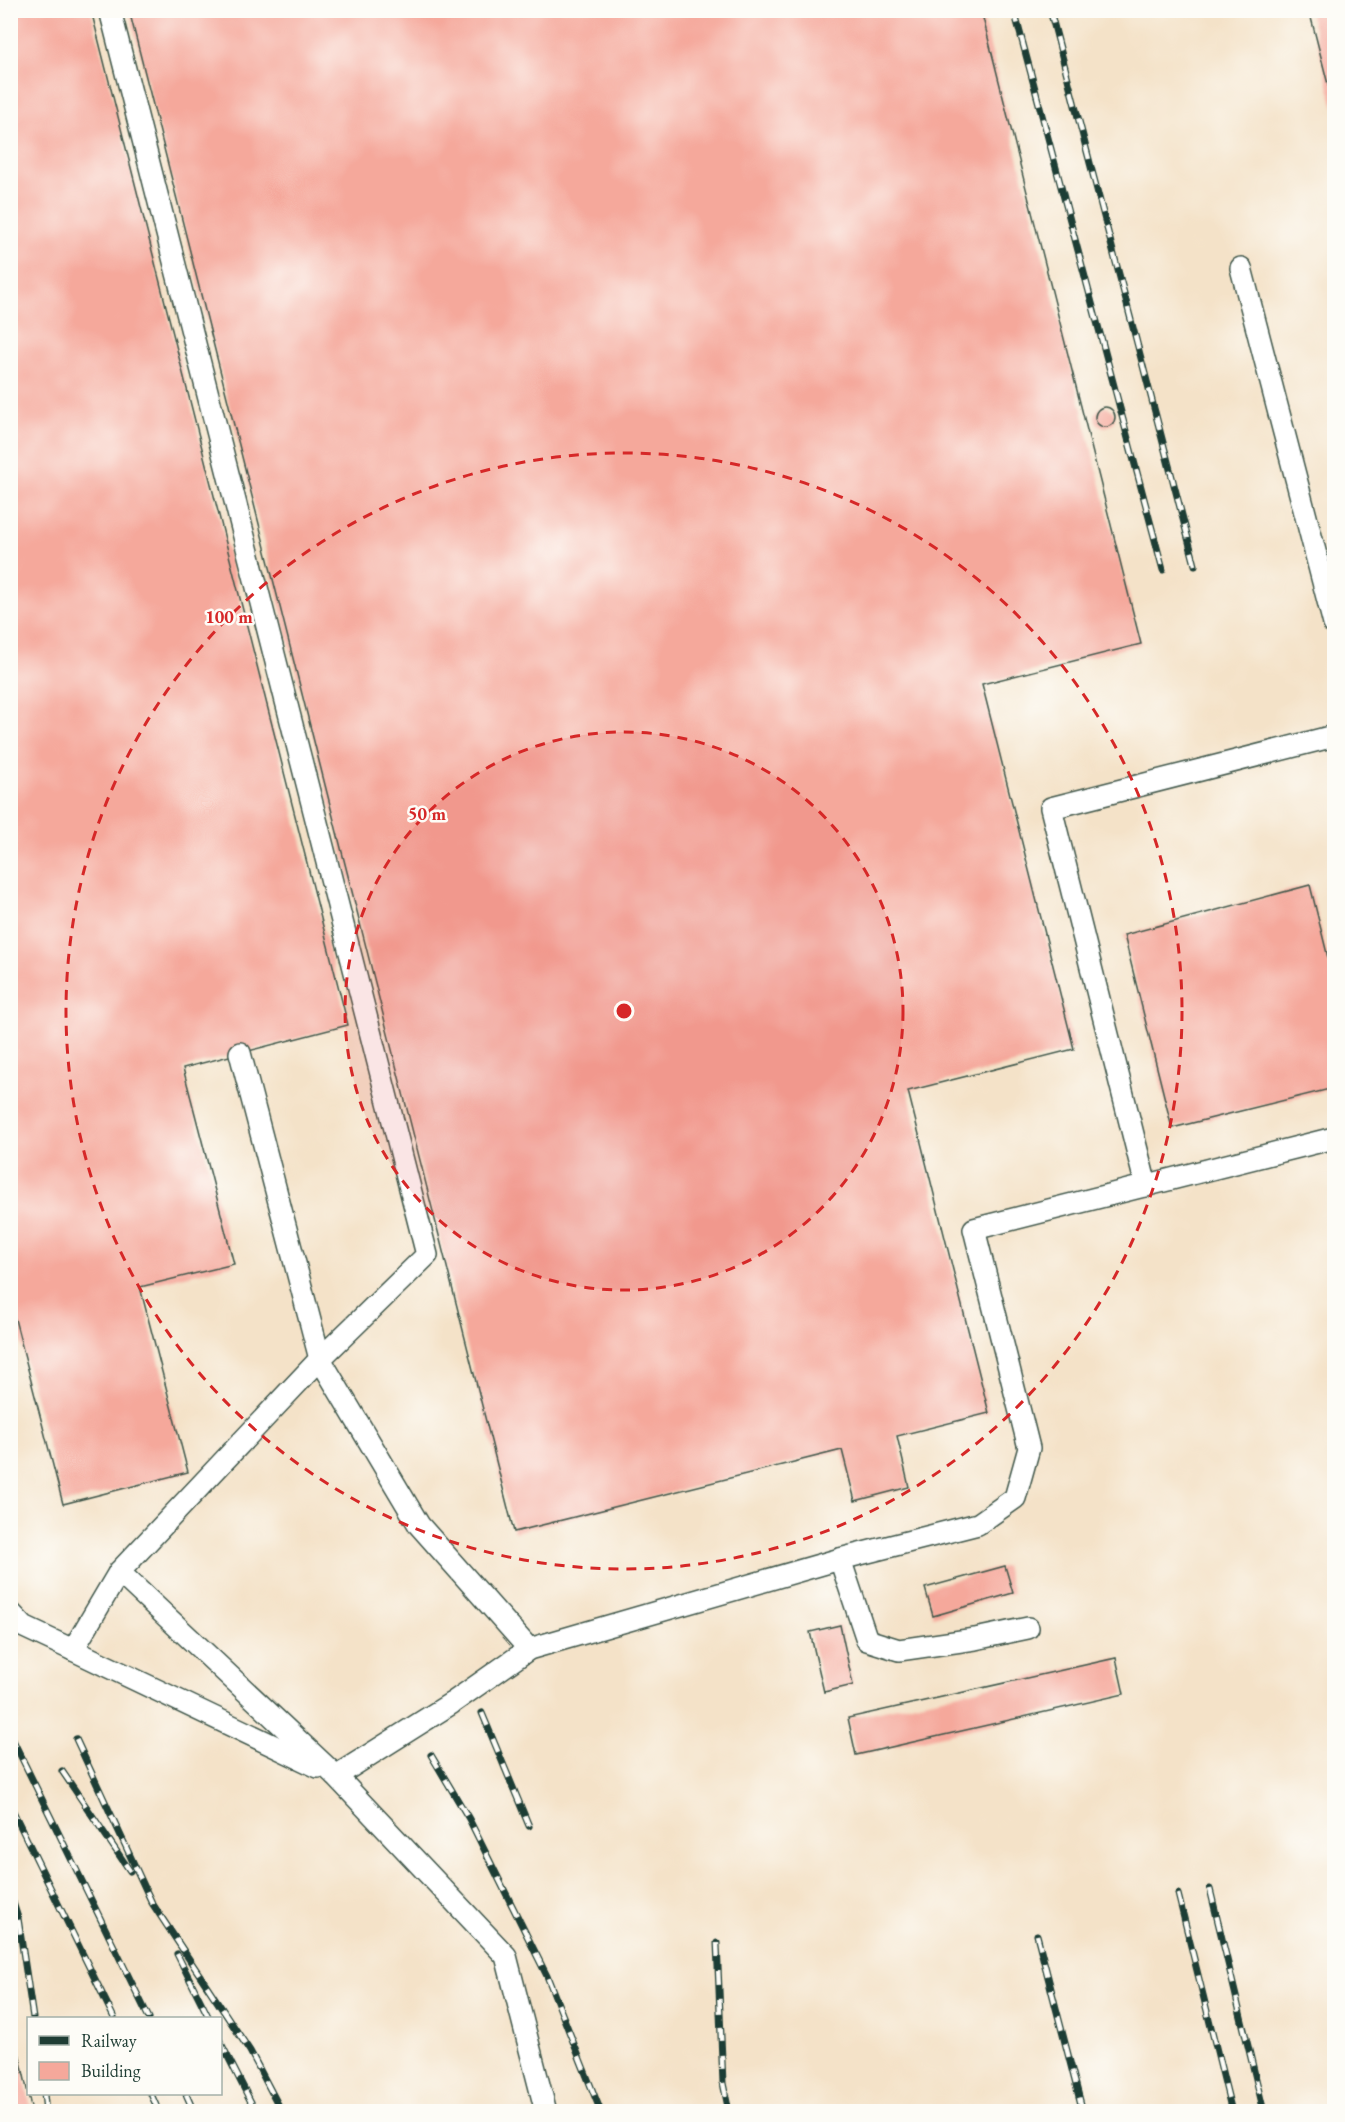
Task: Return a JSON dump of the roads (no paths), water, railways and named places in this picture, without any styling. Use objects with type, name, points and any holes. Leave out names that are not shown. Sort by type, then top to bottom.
[{"type":"lane","points":[[73,1650],[119,1572],[320,1359],[427,1255],[110,10]]},
{"type":"lane","points":[[1241,268],[1335,624]]},
{"type":"lane","points":[[1146,1186],[1051,808],[1335,736]]},
{"type":"lane","points":[[240,1053],[320,1359],[419,1525],[529,1649]]},
{"type":"lane","points":[[336,1776],[452,1703],[529,1649],[840,1560],[978,1524],[1015,1498],[1029,1448],[975,1229],[1335,1138]]},
{"type":"lane","points":[[840,1560],[867,1640],[899,1650],[975,1640],[1028,1628]]},
{"type":"lane","points":[[119,1572],[336,1776],[506,1956],[546,2112]]},
{"type":"lane","points":[[10,1612],[24,1627],[336,1776]]},
{"type":"railway","points":[[1014,10],[1163,570]]},
{"type":"railway","points":[[1050,10],[1195,565]]},
{"type":"railway","points":[[482,1713],[529,1826]]},
{"type":"railway","points":[[10,1734],[149,2017]]},
{"type":"railway","points":[[76,1739],[152,1903],[250,2051],[282,2112]]},
{"type":"railway","points":[[431,1755],[469,1819],[547,1976],[601,2112]]},
{"type":"railway","points":[[62,1771],[130,1871]]},
{"type":"railway","points":[[10,1805],[114,2017]]},
{"type":"railway","points":[[1210,1889],[1264,2112]]},
{"type":"railway","points":[[10,1893],[18,1918],[33,2017]]},
{"type":"railway","points":[[1178,1894],[1232,2112]]},
{"type":"railway","points":[[1037,1935],[1083,2112]]},
{"type":"railway","points":[[717,1943],[723,2083],[729,2112]]},
{"type":"railway","points":[[177,1954],[208,2017]]},
{"type":"railway","points":[[222,2045],[256,2112]]},
{"type":"railway","points":[[44,2095],[46,2112]]},
{"type":"railway","points":[[151,2095],[159,2112]]},
{"type":"railway","points":[[186,2095],[194,2112]]}]
